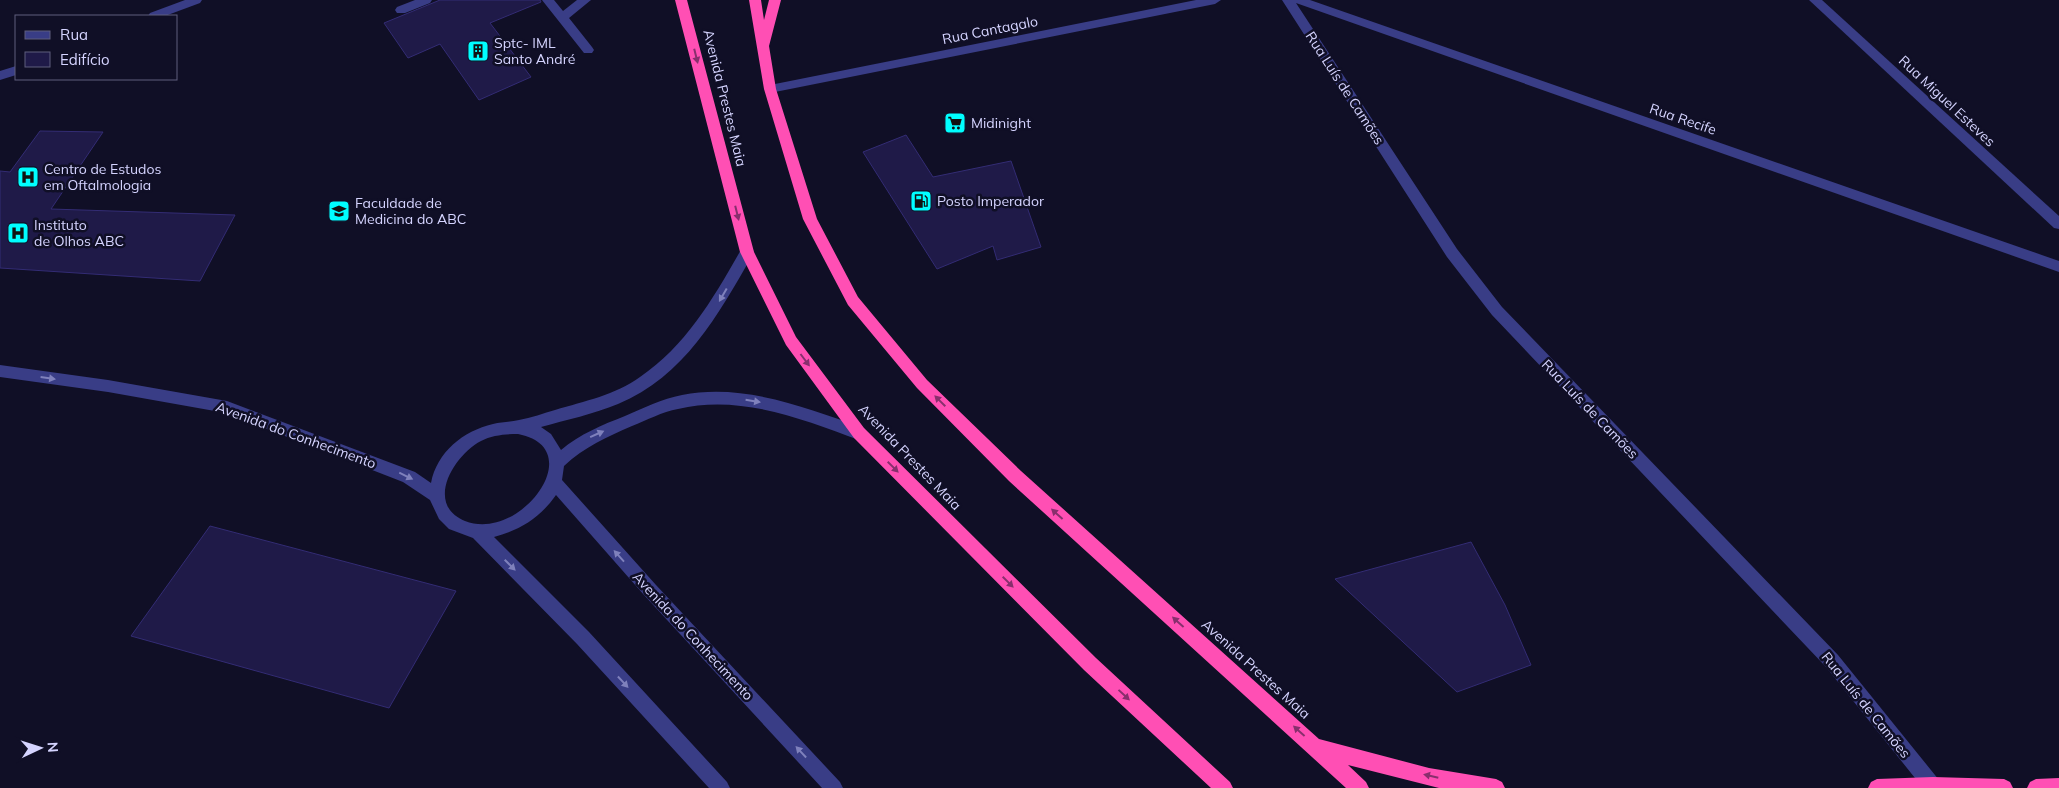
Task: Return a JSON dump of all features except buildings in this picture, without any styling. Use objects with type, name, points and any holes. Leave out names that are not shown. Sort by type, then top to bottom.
[{"type":"highway","name":"Avenida Prestes Maia","points":[[755,0],[770,90],[810,219],[854,300],[922,384],[1015,476],[1360,788]]},
{"type":"highway","points":[[763,49],[775,0]]},
{"type":"highway","name":"Avenida Prestes Maia","points":[[683,3],[747,252],[791,341],[859,433],[1090,664],[1224,788]]},
{"type":"highway","points":[[1316,747],[1476,786],[1496,788]]},
{"type":"highway","points":[[1877,788],[1933,786],[2004,788]]},
{"type":"highway","points":[[2036,788],[2059,787]]},
{"type":"street","points":[[157,15],[196,0]]},
{"type":"street","points":[[402,10],[426,0]]},
{"type":"street","points":[[548,0],[588,50]]},
{"type":"street","points":[[562,18],[585,0]]},
{"type":"street","name":"Rua Cantagalo","points":[[770,90],[1215,0]]},
{"type":"street","name":"Rua Luís de Camões","points":[[1288,0],[1452,253],[1497,311],[1832,661],[1933,786]]},
{"type":"street","name":"Rua Recife","points":[[1298,0],[2059,267]]},
{"type":"street","name":"Rua Miguel Esteves","points":[[1815,0],[2059,224]]},
{"type":"street","points":[[0,76],[15,70]]},
{"type":"street","points":[[518,427],[538,432],[552,445],[558,462],[555,483],[543,502],[524,519],[500,528],[476,530],[455,524],[442,510],[436,495],[440,472],[453,453],[472,438],[495,429],[518,427],[547,420],[614,399],[645,382],[680,353],[712,313],[747,252]]},
{"type":"street","name":"Avenida do Conhecimento","points":[[0,371],[108,386],[227,407],[409,477],[436,495]]},
{"type":"street","points":[[558,462],[571,449],[591,436],[664,406],[685,401],[718,398],[753,400],[859,433]]},
{"type":"street","name":"Avenida do Conhecimento","points":[[555,483],[656,598],[834,788]]},
{"type":"street","points":[[476,530],[583,638],[721,788]]},
{"type":"place","name":"Sptc- IML Santo André","points":[[478,51]]},
{"type":"place","name":"Midinight","points":[[955,123]]},
{"type":"place","name":"Centro de Estudos em Oftalmologia","points":[[28,177]]},
{"type":"place","name":"Posto Imperador","points":[[921,201]]},
{"type":"place","name":"Faculdade de Medicina do ABC","points":[[339,211]]},
{"type":"place","name":"Instituto de Olhos ABC","points":[[18,233]]}]
